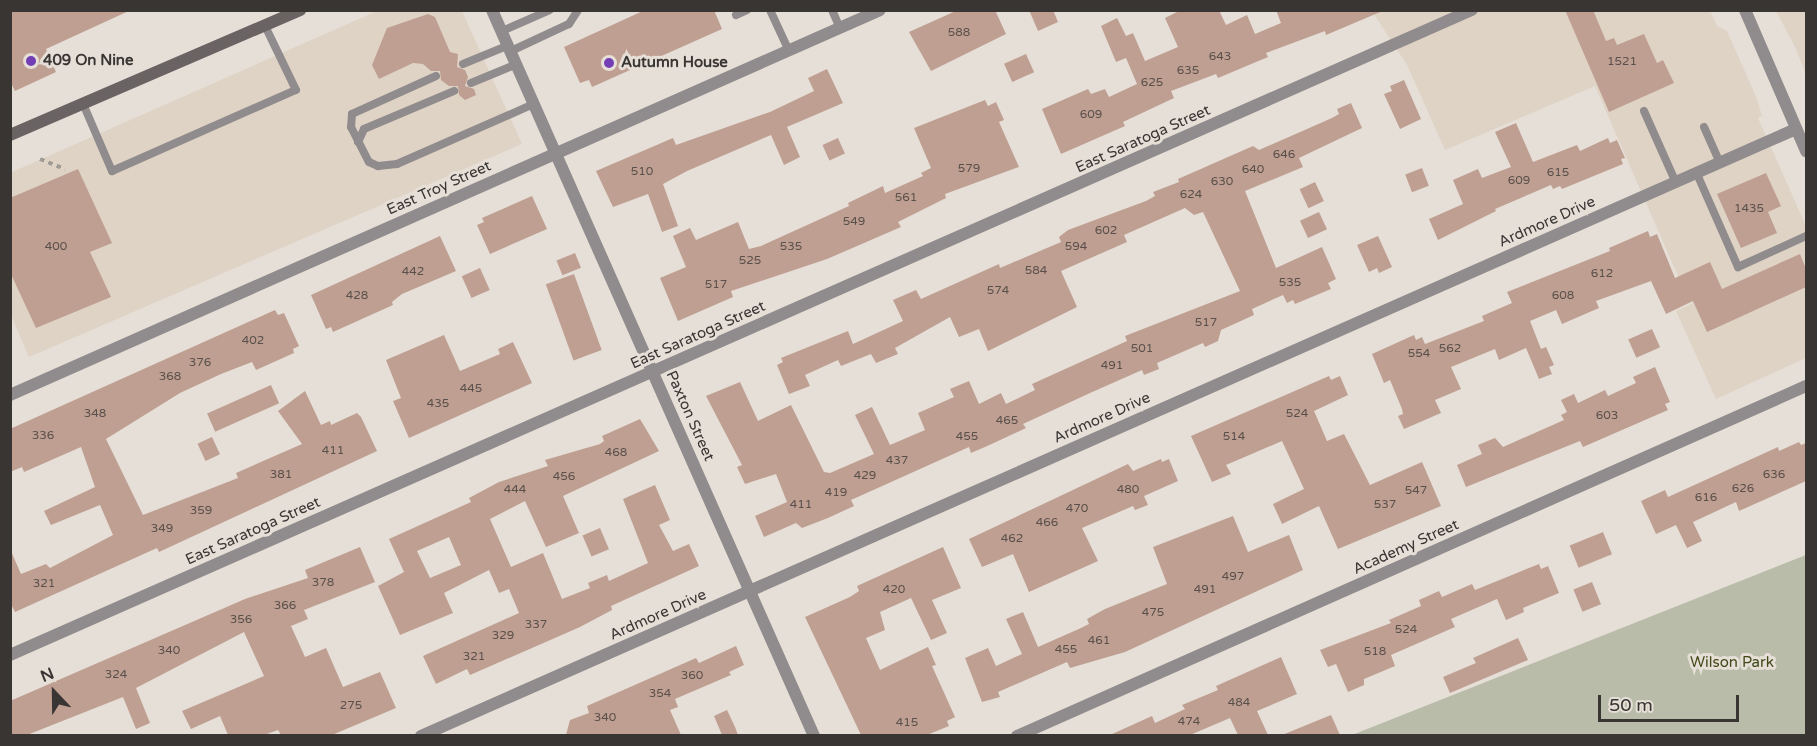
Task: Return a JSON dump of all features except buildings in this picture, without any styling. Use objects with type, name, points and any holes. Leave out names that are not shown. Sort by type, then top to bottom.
[{"type":"main road","points":[[10,135],[84,106],[300,10]]},
{"type":"street","name":"Paxton Street","points":[[492,10],[814,735]]},
{"type":"street","name":"East Troy Street","points":[[10,394],[880,10]]},
{"type":"street","name":"East Saratoga Street","points":[[10,655],[1472,10]]},
{"type":"street","points":[[1745,10],[1806,151]]},
{"type":"street","name":"Ardmore Drive","points":[[421,735],[1796,129]]},
{"type":"street","name":"Academy Street","points":[[1017,735],[1806,386]]},
{"type":"lane","points":[[502,31],[550,10]]},
{"type":"lane","points":[[463,64],[569,24],[578,10]]},
{"type":"lane","points":[[736,15],[747,10]]},
{"type":"lane","points":[[770,10],[789,51]]},
{"type":"lane","points":[[832,10],[840,28]]},
{"type":"lane","points":[[84,106],[112,171],[296,90],[265,26]]},
{"type":"lane","points":[[471,83],[517,64]]},
{"type":"lane","points":[[436,76],[357,109],[350,120],[369,162],[388,166],[534,104]]},
{"type":"lane","points":[[358,142],[364,129],[454,91]]},
{"type":"lane","points":[[1644,111],[1676,183]]},
{"type":"lane","points":[[1704,127],[1720,163]]},
{"type":"lane","points":[[1697,174],[1738,267],[1806,236]]},
{"type":"path","points":[[40,159],[65,170]]},
{"type":"shaded area","points":[[377,11],[462,11],[522,144],[29,357],[11,315],[10,173]]},
{"type":"shaded area","points":[[1372,11],[1710,11],[1717,26],[1727,31],[1757,99],[1762,116],[1758,118],[1806,226],[1806,358],[1716,399],[1676,311],[1693,303],[1681,276],[1678,276],[1595,86],[1445,150],[1407,65]]},
{"type":"shaded area","points":[[1776,11],[1806,11],[1806,74],[1795,47]]},
{"type":"green space","name":"Wilson Park","points":[[1806,555],[1806,735],[1352,735]]},
{"type":"place","name":"409 On Nine","points":[[31,61]]},
{"type":"place","name":"Autumn House","points":[[609,63]]}]
